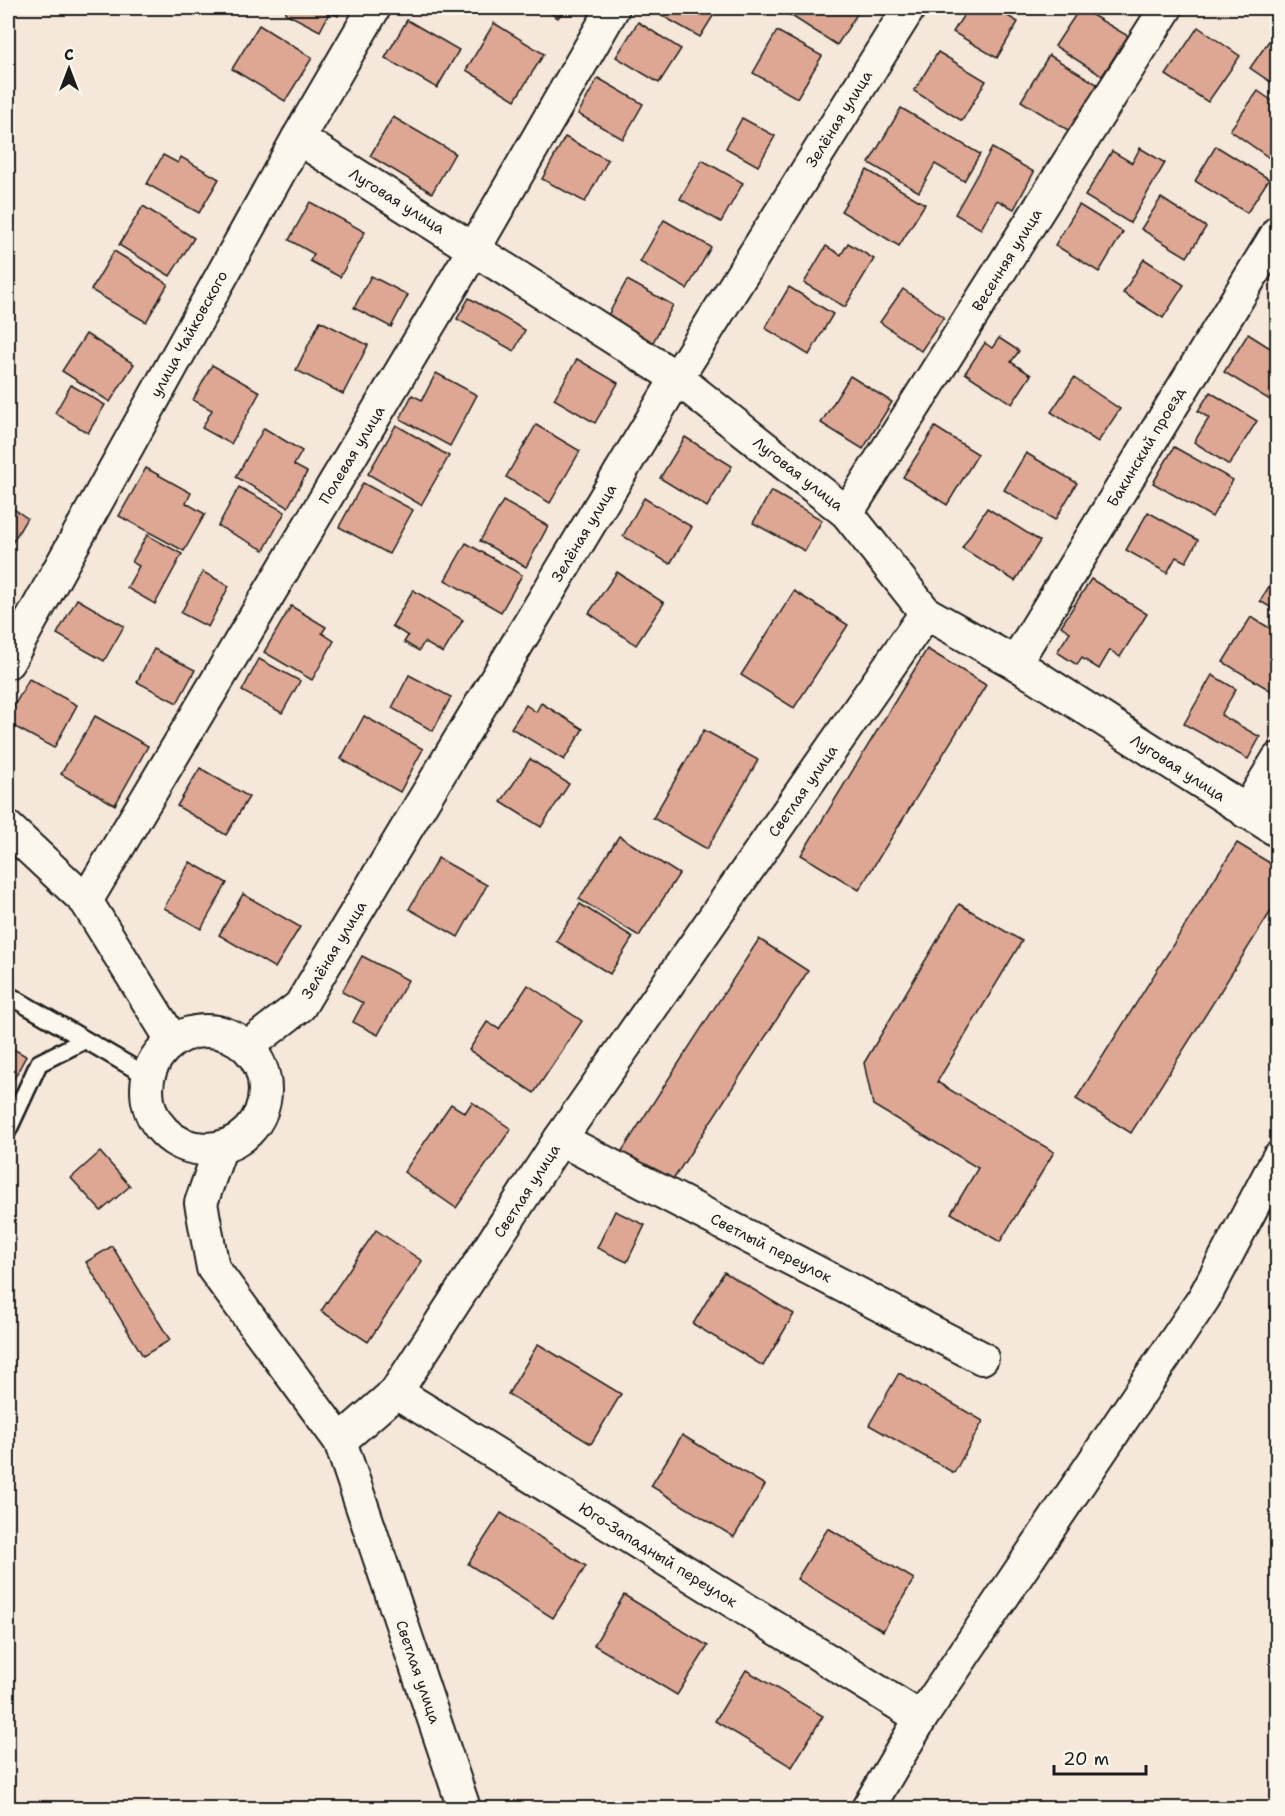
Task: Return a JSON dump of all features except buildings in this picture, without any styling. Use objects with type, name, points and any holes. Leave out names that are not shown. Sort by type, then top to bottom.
[{"type":"street","name":"улица Чайковского","points":[[8,662],[298,138],[374,8]]},
{"type":"street","name":"Полевая улица","points":[[86,901],[474,249],[613,8]]},
{"type":"street","name":"Зелёная улица","points":[[248,1046],[300,1006],[677,378],[909,8]]},
{"type":"street","name":"Весенняя улица","points":[[847,513],[1166,8]]},
{"type":"street","name":"Луговая улица","points":[[298,138],[677,378],[847,513],[926,613],[1015,663],[1278,831]]},
{"type":"street","name":"Бакинский проезд","points":[[1015,663],[1278,232]]},
{"type":"street","name":"Светлая улица","points":[[464,1809],[340,1441],[396,1392],[560,1139],[926,613]]},
{"type":"street","points":[[1246,812],[1278,759]]},
{"type":"street","points":[[8,828],[86,901],[172,1040]]},
{"type":"street","points":[[198,1030],[224,1033],[248,1046],[260,1064],[266,1085],[264,1106],[255,1126],[239,1140],[220,1149],[192,1149],[167,1136],[151,1114],[146,1087],[154,1060],[172,1040],[198,1030]]},
{"type":"street","name":"Светлый переулок","points":[[560,1139],[982,1358]]},
{"type":"street","points":[[220,1149],[201,1203],[213,1268],[340,1441]]},
{"type":"street","points":[[868,1809],[921,1718],[1204,1298],[1278,1158]]},
{"type":"street","name":"Юго-Западный переулок","points":[[396,1392],[921,1718]]},
{"type":"lane","points":[[10,996],[149,1077]]},
{"type":"lane","points":[[8,1130],[39,1063],[85,1040]]}]
